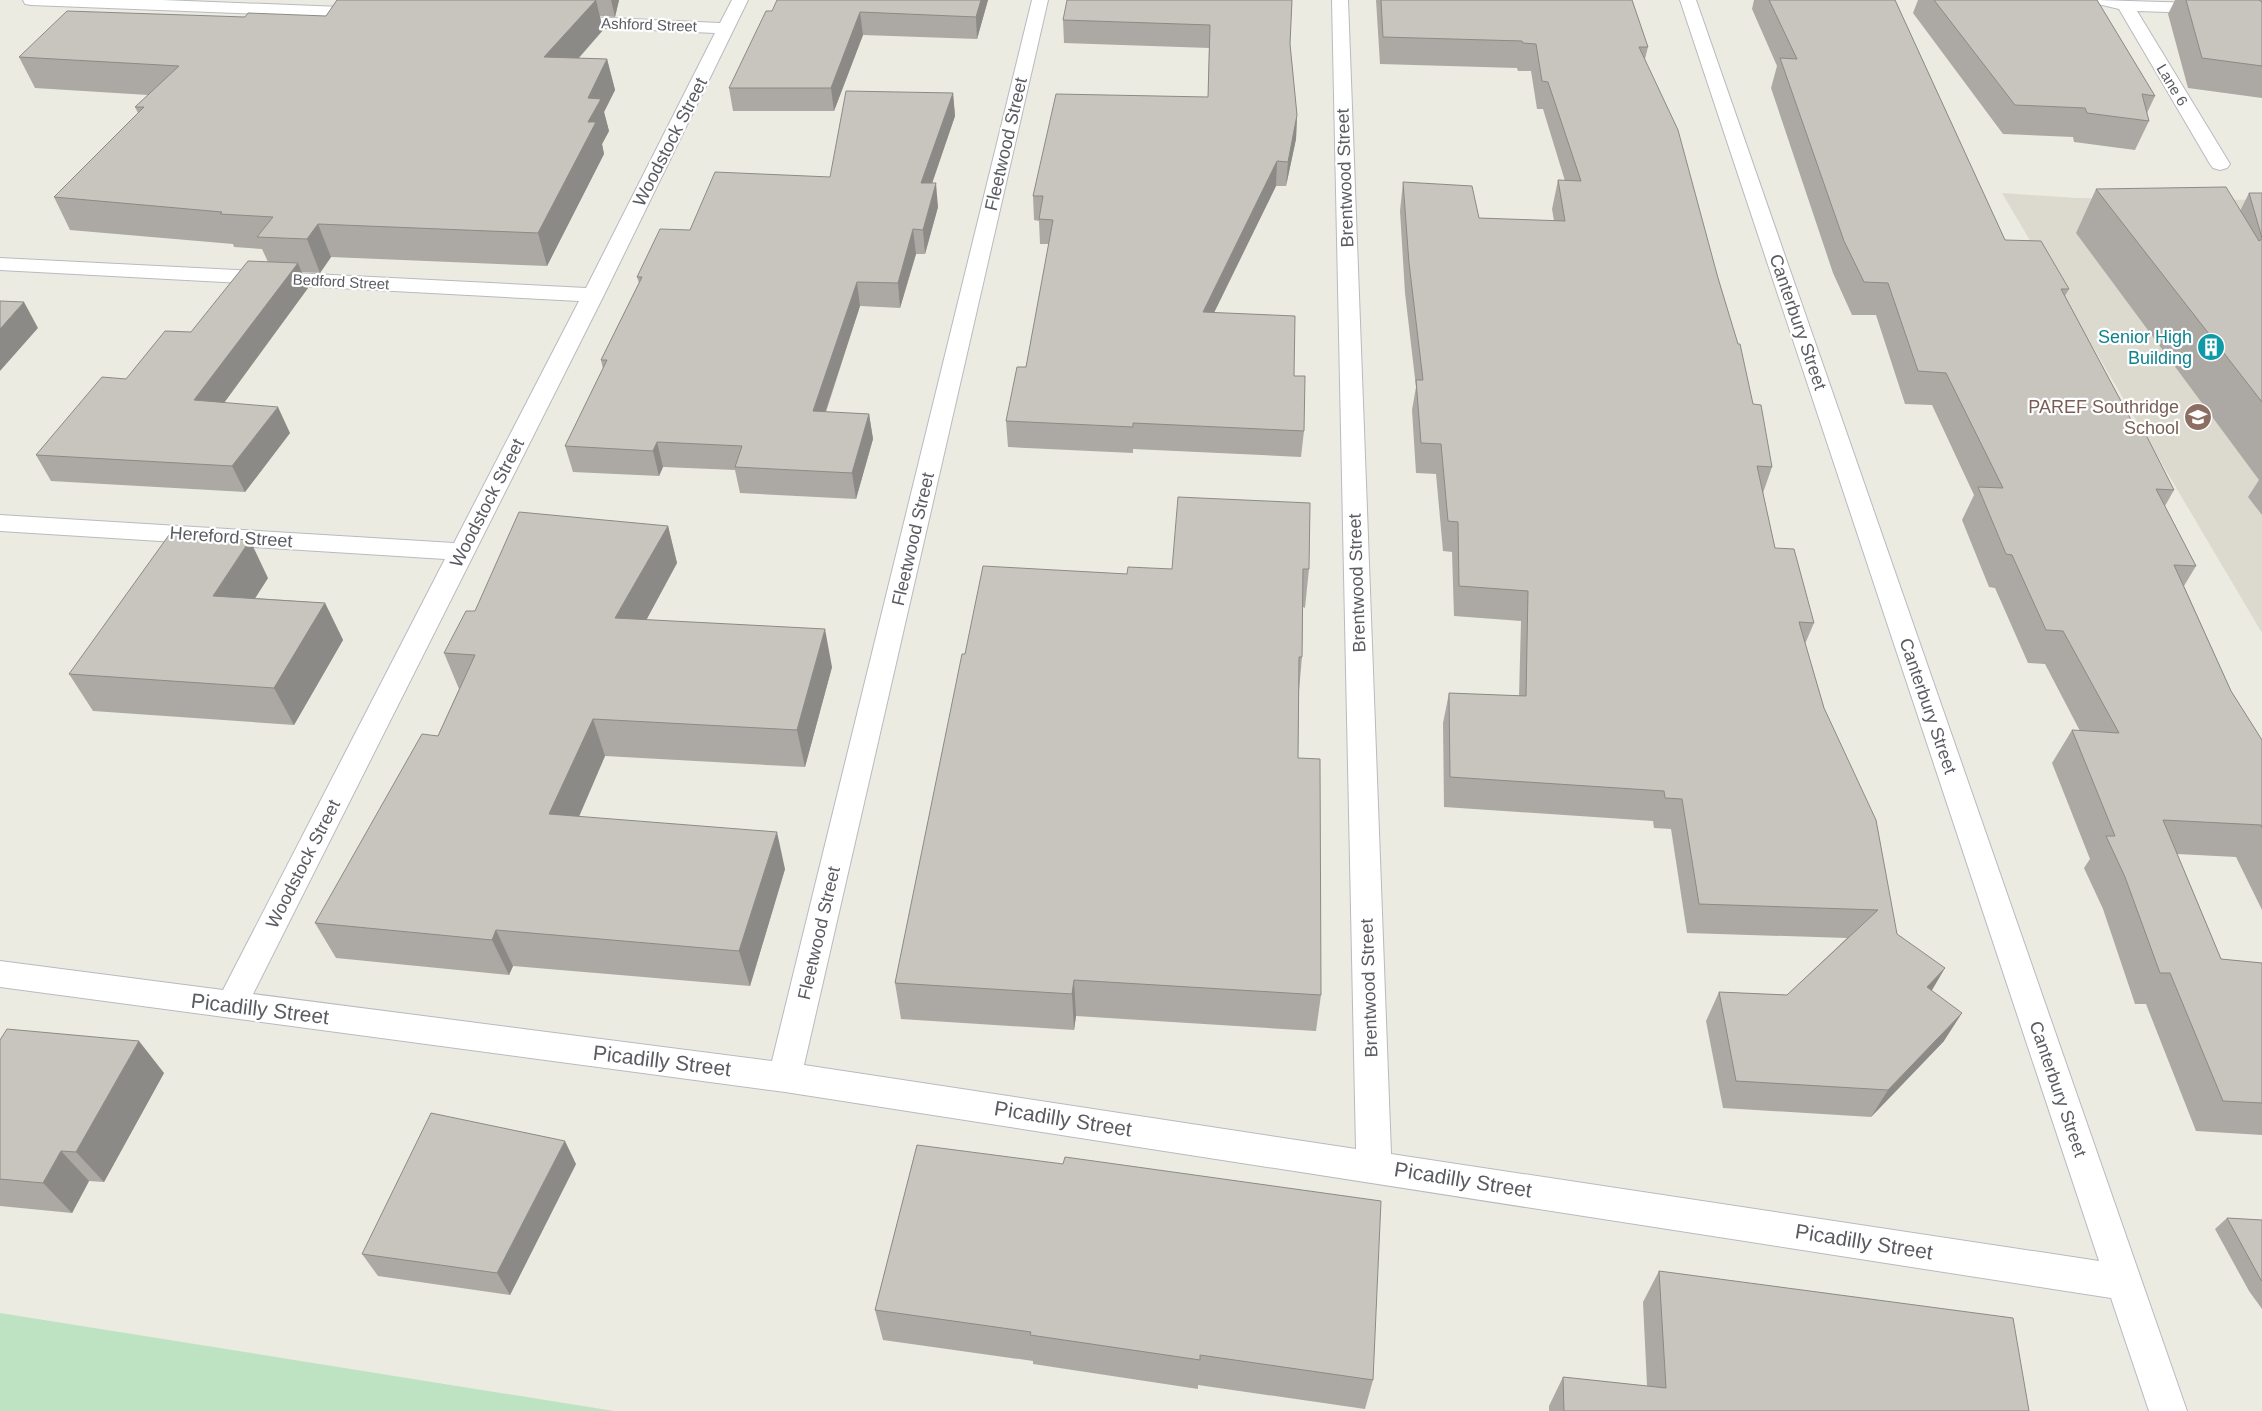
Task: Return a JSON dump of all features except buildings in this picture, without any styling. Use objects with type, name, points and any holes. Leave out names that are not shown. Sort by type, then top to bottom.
[{"type":"street","points":[[31,0],[379,14]]},
{"type":"street","name":"Woodstock Street","points":[[231,1005],[593,295],[740,0]]},
{"type":"street","name":"Fleetwood Street","points":[[785,1077],[1040,0]]},
{"type":"street","name":"Brentwood Street","points":[[1340,0],[1374,1167]]},
{"type":"street","name":"Canterbury Street","points":[[1688,0],[2168,1411]]},
{"type":"street","points":[[2104,0],[2125,6],[2229,10],[2256,0]]},
{"type":"street","name":"Lane 6","points":[[2125,6],[2220,164]]},
{"type":"street","points":[[2229,10],[2246,20]]},
{"type":"street","name":"Ashford Street","points":[[548,20],[727,28]]},
{"type":"street","name":"Bedford Street","points":[[0,264],[593,295]]},
{"type":"street","name":"Hereford Street","points":[[0,523],[462,552]]},
{"type":"street","name":"Picadilly Street","points":[[0,974],[785,1077],[2123,1282]]},
{"type":"shaded area","name":"PAREF Southridge School","points":[[2002,193],[2077,198],[2262,200],[2262,633]]},
{"type":"green space","points":[[0,1313],[614,1411],[0,1411]]},
{"type":"place","name":"Senior High Building","points":[[2211,347]]},
{"type":"place","name":"PAREF Southridge School","points":[[2198,417]]}]
